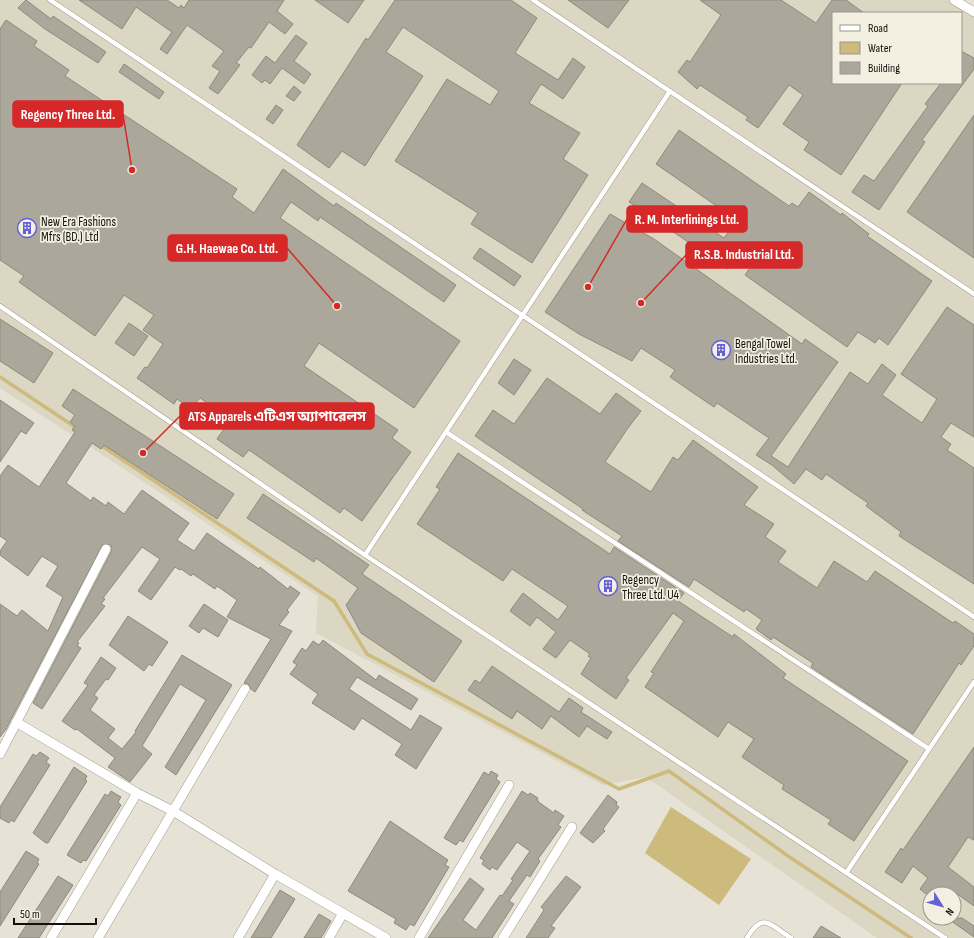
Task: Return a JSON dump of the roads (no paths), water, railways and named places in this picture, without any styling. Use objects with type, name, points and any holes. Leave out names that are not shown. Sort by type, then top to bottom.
[{"type":"street","points":[[954,0],[974,12]]},
{"type":"street","points":[[0,754],[106,549]]},
{"type":"street","points":[[98,938],[245,689]]},
{"type":"street","points":[[16,722],[137,792],[173,811],[276,874],[386,938]]},
{"type":"street","points":[[419,938],[509,785]]},
{"type":"street","points":[[51,938],[137,792]]},
{"type":"street","points":[[503,938],[572,827]]},
{"type":"street","points":[[238,938],[276,874]]},
{"type":"street","points":[[329,938],[343,913]]},
{"type":"lane","points":[[50,0],[974,616]]},
{"type":"lane","points":[[533,0],[974,294]]},
{"type":"lane","points":[[365,555],[670,91]]},
{"type":"lane","points":[[0,306],[365,555],[945,938]]},
{"type":"lane","points":[[446,432],[929,749]]},
{"type":"lane","points":[[846,873],[974,682]]},
{"type":"lane","points":[[748,938],[755,925],[760,922],[768,923],[791,938]]},
{"type":"water","points":[[671,807],[751,859],[719,905],[645,853]]},
{"type":"waterway","points":[[0,377],[78,429]]},
{"type":"waterway","points":[[99,444],[334,601],[367,654],[619,789],[669,771],[788,856],[911,938]]},
{"type":"place","name":"Regency Three Ltd.","points":[[132,170]]},
{"type":"place","name":"New Era Fashions Mfrs (BD.) Ltd","points":[[27,228]]},
{"type":"place","name":"R. M. Interlinings Ltd.","points":[[588,287]]},
{"type":"place","name":"R.S.B. Industrial Ltd.","points":[[641,303]]},
{"type":"place","name":"G.H. Haewae Co. Ltd.","points":[[337,306]]},
{"type":"place","name":"Bengal Towel Industries Ltd.","points":[[721,350]]},
{"type":"place","name":"ATS Apparels এটিএস অ্যাপারেলস","points":[[143,453]]},
{"type":"place","name":"Regency Three Ltd. U4","points":[[608,586]]}]
